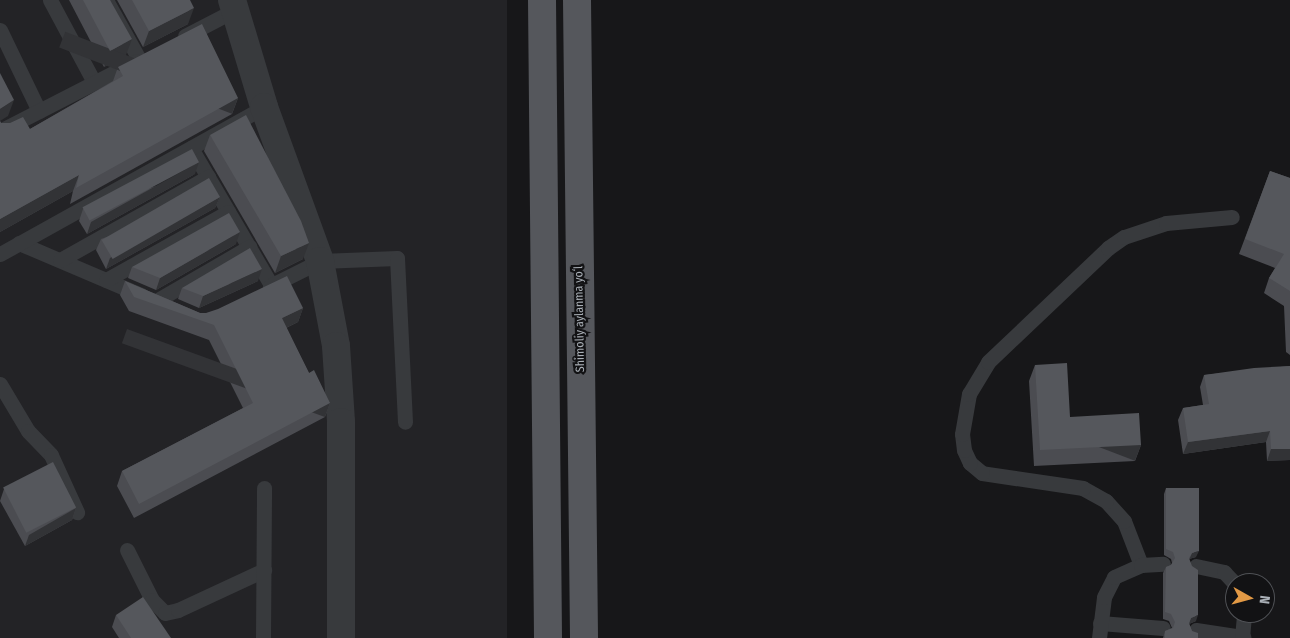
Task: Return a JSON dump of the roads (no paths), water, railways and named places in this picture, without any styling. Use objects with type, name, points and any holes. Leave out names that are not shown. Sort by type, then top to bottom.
[{"type":"main road","points":[[542,0],[548,638]]},
{"type":"main road","name":"Shimoliy aylanma yoʻl","points":[[577,0],[584,638]]},
{"type":"street","points":[[234,5],[264,107],[320,261],[336,346],[341,422],[341,638]]},
{"type":"lane","points":[[50,0],[94,82]]},
{"type":"lane","points":[[106,0],[140,59]]},
{"type":"lane","points":[[174,41],[234,5]]},
{"type":"lane","points":[[0,30],[39,111]]},
{"type":"lane","points":[[0,131],[157,50]]},
{"type":"lane","points":[[0,254],[264,107]]},
{"type":"lane","points":[[191,148],[271,285]]},
{"type":"lane","points":[[60,260],[208,177]]},
{"type":"lane","points":[[106,280],[228,212]]},
{"type":"lane","points":[[1141,565],[1124,521],[1106,502],[1084,488],[982,473],[970,463],[964,450],[962,434],[969,394],[988,362],[1108,248],[1124,237],[1166,223],[1232,217]]},
{"type":"lane","points":[[19,243],[163,304],[249,248]]},
{"type":"lane","points":[[253,294],[320,261],[393,256],[398,260],[405,422]]},
{"type":"lane","points":[[0,384],[28,431],[51,455],[78,512]]},
{"type":"lane","points":[[263,638],[264,488]]},
{"type":"lane","points":[[127,550],[152,600],[165,613],[178,610],[264,570]]},
{"type":"lane","points":[[1163,628],[1100,631],[1104,597],[1114,577],[1141,565],[1164,564]]},
{"type":"lane","points":[[1196,566],[1225,573]]},
{"type":"lane","points":[[1196,630],[1243,637],[1244,623]]}]
